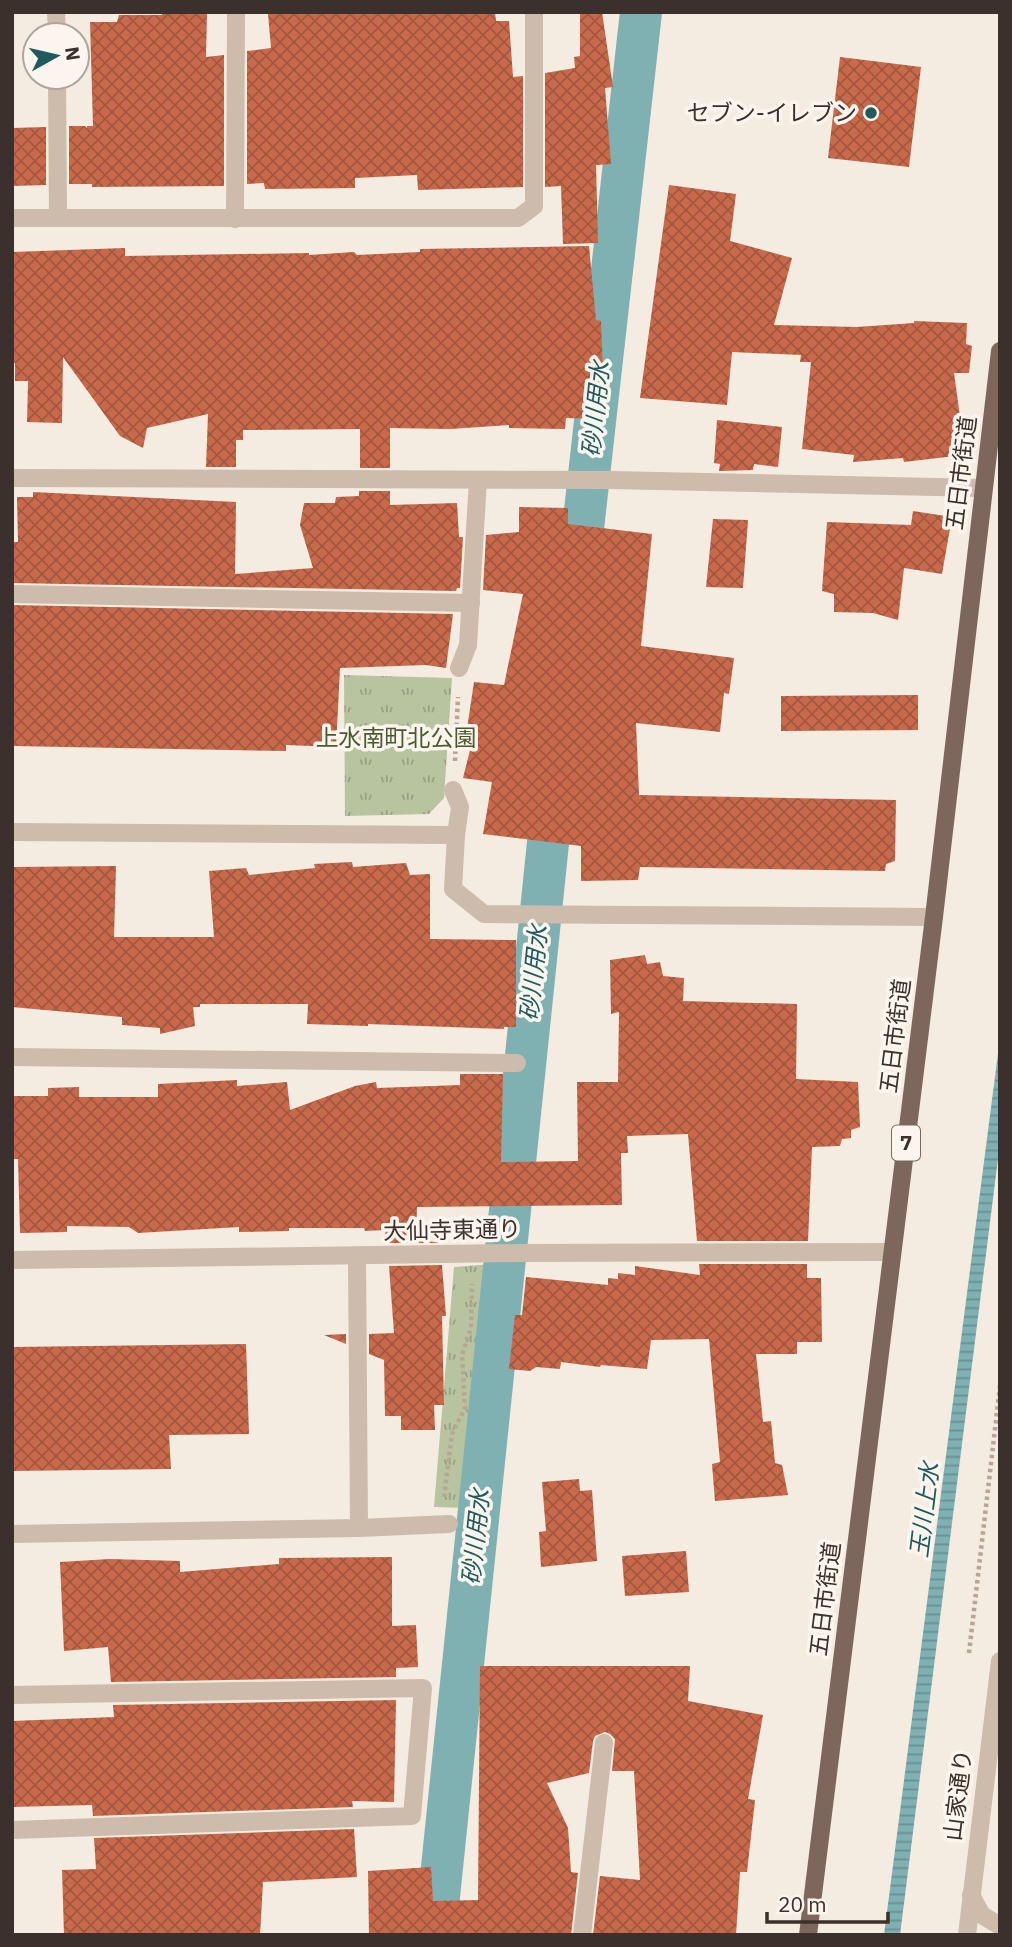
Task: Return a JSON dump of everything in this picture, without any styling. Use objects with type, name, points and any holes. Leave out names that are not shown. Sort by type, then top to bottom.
[{"type":"main road","name":"五日市街道","points":[[808,1935],[934,917],[1000,351]]},
{"type":"street","points":[[234,219],[236,12]]},
{"type":"street","points":[[12,218],[518,218],[534,206],[534,12]]},
{"type":"street","points":[[57,91],[58,218]]},
{"type":"street","points":[[12,478],[571,482],[611,480],[984,488]]},
{"type":"street","points":[[459,668],[468,645],[478,480]]},
{"type":"street","points":[[12,594],[471,603]]},
{"type":"street","points":[[453,790],[460,807],[453,889],[484,914],[525,912],[934,917]]},
{"type":"street","points":[[12,832],[456,835]]},
{"type":"street","points":[[12,1057],[517,1063]]},
{"type":"street","name":"大仙寺東通り","points":[[12,1260],[519,1253],[892,1252]]},
{"type":"street","points":[[357,1256],[359,1528]]},
{"type":"street","points":[[12,1534],[445,1524]]},
{"type":"street","name":"山家通り","points":[[967,1935],[1000,1661]]},
{"type":"street","points":[[12,1695],[423,1688],[412,1816],[12,1830]]},
{"type":"street","points":[[582,1935],[604,1743]]},
{"type":"street","points":[[971,1895],[982,1915],[1000,1926]]},
{"type":"path","points":[[453,790],[459,668]]},
{"type":"path","points":[[445,1524],[452,1434],[465,1408],[462,1355],[471,1328],[478,1255]]},
{"type":"green space","name":"上水南町北公園","points":[[344,675],[452,678],[444,798],[429,814],[345,816]]},
{"type":"green space","points":[[492,1264],[466,1508],[434,1507],[454,1267]]},
{"type":"water","points":[[1000,1038],[1000,1143],[900,1935],[884,1935]]},
{"type":"building","points":[[162,12],[207,12],[206,57],[224,55],[224,186],[92,187],[92,184],[69,184],[69,126],[93,126],[91,22],[117,22],[119,15],[162,15]]},
{"type":"building","points":[[495,12],[496,21],[509,21],[513,77],[523,76],[523,187],[418,190],[417,175],[355,178],[355,188],[265,189],[264,183],[247,184],[247,51],[271,48],[268,14]]},
{"type":"building","points":[[580,12],[602,12],[613,87],[605,88],[611,164],[596,165],[598,243],[563,244],[561,186],[545,187],[545,73],[575,68],[574,57],[580,56]]},
{"type":"building","points":[[840,57],[921,67],[909,167],[828,158]]},
{"type":"building","points":[[46,127],[46,185],[12,186],[12,128]]},
{"type":"building","points":[[669,185],[736,194],[730,241],[792,258],[774,325],[857,327],[914,321],[967,323],[966,344],[972,346],[969,373],[954,373],[963,438],[954,442],[955,456],[904,462],[903,458],[853,462],[854,455],[802,449],[811,362],[800,362],[801,355],[732,352],[727,405],[640,398]]},
{"type":"building","points":[[589,246],[596,320],[601,321],[605,419],[566,418],[565,429],[509,428],[509,425],[450,429],[390,428],[390,468],[360,468],[360,429],[243,430],[243,440],[236,440],[236,467],[206,467],[208,414],[147,428],[143,448],[120,436],[63,357],[62,423],[27,422],[28,381],[15,381],[15,363],[12,363],[12,252],[125,248],[125,256],[309,255],[354,252],[357,255],[420,252],[420,249]]},
{"type":"building","points":[[717,420],[782,427],[778,467],[754,464],[753,470],[719,471],[720,464],[714,463]]},
{"type":"building","points":[[359,491],[390,491],[390,505],[457,503],[459,537],[463,537],[460,588],[456,591],[12,583],[12,542],[18,542],[17,497],[33,497],[33,492],[236,502],[235,574],[313,568],[300,525],[304,503],[335,503],[336,497],[359,496]]},
{"type":"building","points":[[519,507],[568,508],[568,524],[652,534],[641,646],[734,658],[729,694],[724,693],[720,732],[636,723],[639,795],[896,800],[895,861],[886,864],[885,871],[640,867],[638,880],[581,881],[581,846],[483,834],[492,782],[463,778],[472,742],[465,742],[474,682],[504,685],[523,594],[483,590],[486,535],[519,532]]},
{"type":"building","points":[[913,511],[952,517],[942,574],[904,568],[898,620],[873,613],[834,612],[834,594],[822,591],[827,522],[911,525]]},
{"type":"building","points":[[713,519],[748,520],[743,588],[706,587]]},
{"type":"building","points":[[12,605],[453,614],[446,668],[426,665],[340,668],[336,747],[286,745],[286,751],[12,746]]},
{"type":"building","points":[[918,695],[918,730],[781,731],[781,696]]},
{"type":"building","points":[[352,862],[353,867],[406,863],[410,875],[430,874],[430,939],[516,940],[516,1027],[504,1029],[307,1024],[308,1004],[200,1004],[200,1007],[193,1007],[195,1026],[160,1034],[160,1028],[122,1025],[122,1017],[12,1007],[13,867],[116,866],[114,937],[214,937],[209,871],[246,868],[249,875],[315,868],[314,864]]},
{"type":"building","points":[[645,955],[647,964],[660,962],[663,976],[684,978],[683,1001],[797,1004],[796,1079],[858,1082],[860,1127],[851,1130],[851,1138],[842,1139],[840,1146],[812,1147],[808,1241],[697,1241],[688,1134],[627,1136],[628,1153],[621,1153],[622,1205],[417,1207],[416,1239],[440,1243],[387,1243],[385,1230],[365,1231],[364,1228],[289,1228],[289,1231],[239,1232],[239,1227],[138,1233],[129,1227],[67,1226],[67,1232],[20,1233],[18,1159],[12,1159],[12,1096],[48,1096],[48,1088],[79,1087],[79,1097],[158,1097],[158,1084],[237,1080],[237,1086],[287,1082],[290,1110],[355,1086],[376,1082],[377,1088],[460,1085],[460,1074],[503,1074],[501,1162],[578,1161],[577,1082],[618,1082],[619,1012],[611,1014],[610,960]]},
{"type":"building","points":[[699,1264],[807,1264],[807,1278],[821,1278],[822,1342],[797,1342],[797,1354],[756,1354],[763,1422],[771,1421],[775,1463],[782,1465],[788,1495],[715,1501],[712,1464],[720,1462],[709,1339],[651,1340],[647,1369],[561,1362],[560,1369],[509,1369],[515,1315],[522,1315],[526,1277],[608,1285],[608,1278],[618,1279],[618,1273],[635,1275],[635,1266],[700,1275]]},
{"type":"building","points":[[442,1265],[446,1316],[442,1316],[444,1405],[434,1405],[435,1430],[401,1430],[401,1416],[385,1416],[384,1360],[369,1354],[369,1334],[394,1333],[389,1266]]},
{"type":"building","points":[[346,1334],[346,1344],[324,1335]]},
{"type":"building","points":[[246,1344],[249,1434],[169,1435],[171,1469],[12,1471],[12,1347]]},
{"type":"building","points":[[579,1479],[580,1491],[592,1490],[597,1561],[541,1567],[539,1532],[546,1531],[542,1482]]},
{"type":"building","points":[[686,1551],[689,1592],[625,1596],[622,1556]]},
{"type":"building","points":[[392,1557],[392,1626],[416,1625],[418,1667],[396,1668],[396,1677],[111,1682],[108,1647],[64,1651],[60,1562],[110,1559],[180,1561],[180,1572],[279,1564],[279,1558]]},
{"type":"building","points":[[480,1666],[690,1666],[688,1701],[763,1715],[748,1799],[755,1800],[747,1872],[740,1872],[736,1935],[593,1935],[600,1876],[640,1880],[634,1771],[612,1771],[615,1739],[605,1732],[595,1736],[593,1741],[589,1773],[547,1783],[568,1828],[571,1872],[578,1873],[571,1935],[369,1935],[368,1871],[431,1867],[433,1901],[478,1900]]},
{"type":"building","points":[[396,1700],[394,1802],[352,1801],[353,1807],[93,1816],[92,1805],[12,1807],[12,1721],[114,1717],[113,1705]]},
{"type":"building","points":[[354,1829],[357,1877],[263,1882],[260,1935],[64,1935],[62,1870],[96,1869],[94,1838]]},
{"type":"waterway","name":"砂川用水","points":[[577,582],[641,12]]},
{"type":"waterway","name":"砂川用水","points":[[435,1935],[554,785]]},
{"type":"place","name":"セブン-イレブン","points":[[871,113]]},
{"type":"water label","name":"玉川上水","points":[[925,1510]]}]
